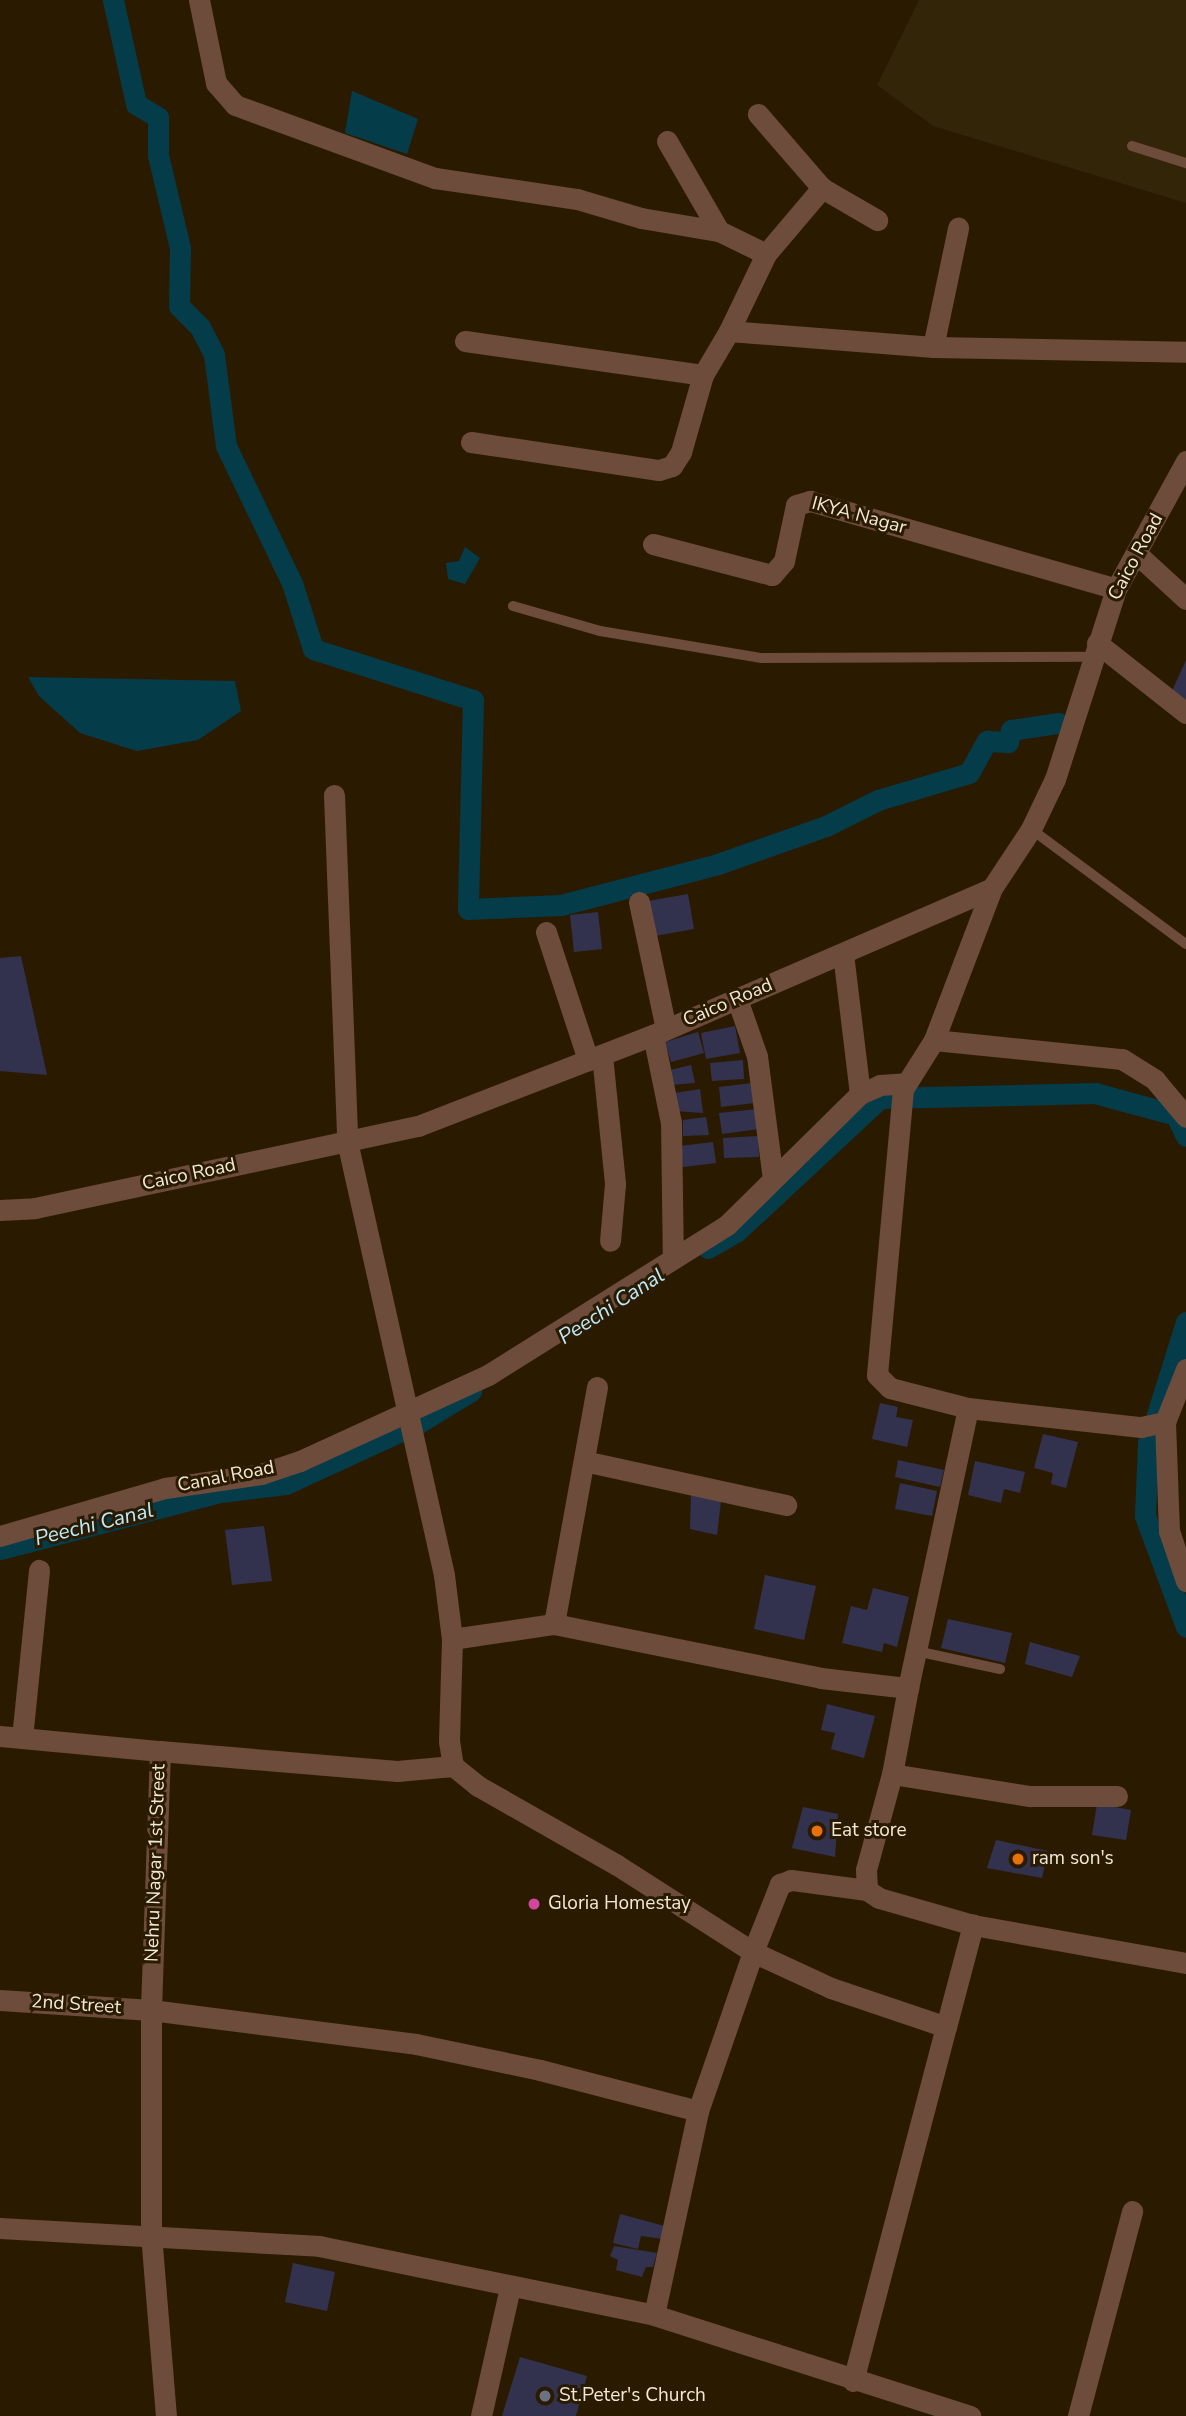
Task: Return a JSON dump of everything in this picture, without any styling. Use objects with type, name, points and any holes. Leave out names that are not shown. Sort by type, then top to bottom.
[{"type":"street","points":[[199,0],[216,83],[235,105],[435,178],[577,199],[641,218],[719,231],[766,254]]},
{"type":"street","points":[[758,114],[822,188],[877,220]]},
{"type":"street","points":[[667,141],[719,231]]},
{"type":"street","points":[[471,442],[659,470],[672,466],[681,452],[703,375],[729,331],[766,254],[822,188]]},
{"type":"street","points":[[933,346],[958,228]]},
{"type":"street","points":[[729,331],[933,346],[1186,352]]},
{"type":"street","points":[[465,341],[703,375]]},
{"type":"street","name":"Caico Road","points":[[0,1210],[35,1209],[418,1126],[660,1032],[992,888],[1031,829],[1055,779],[1094,650],[1116,589],[1138,555],[1186,461]]},
{"type":"street","name":"IKYA Nagar","points":[[653,544],[772,575],[784,561],[796,505],[810,501],[1116,589]]},
{"type":"street","points":[[1138,555],[1186,599]]},
{"type":"street","points":[[1094,650],[1186,713]]},
{"type":"street","points":[[334,795],[347,1141],[444,1574],[452,1639],[449,1741],[453,1766],[478,1786],[617,1865],[753,1952],[831,1988],[946,2027]]},
{"type":"street","points":[[992,888],[934,1040],[905,1086],[877,1376],[890,1388],[968,1408],[1141,1427],[1165,1422]]},
{"type":"street","points":[[639,902],[660,1032],[671,1124],[673,1258]]},
{"type":"street","points":[[547,932],[595,1057],[615,1184],[610,1241]]},
{"type":"street","points":[[843,954],[860,1094],[880,1085],[905,1086]]},
{"type":"street","points":[[737,999],[757,1056],[773,1179]]},
{"type":"street","points":[[934,1040],[1122,1059],[1155,1080],[1186,1116]]},
{"type":"street","name":"Canal Road","points":[[0,1536],[165,1489],[261,1474],[409,1425],[727,1226],[860,1094]]},
{"type":"street","points":[[1186,1368],[1165,1422],[1169,1531],[1186,1581]]},
{"type":"street","points":[[554,1624],[597,1387]]},
{"type":"street","points":[[867,1890],[866,1870],[892,1774],[968,1408]]},
{"type":"street","points":[[584,1461],[786,1505]]},
{"type":"street","points":[[22,1738],[39,1570]]},
{"type":"street","points":[[452,1639],[554,1624],[821,1678],[908,1688]]},
{"type":"street","name":"Nehru Nagar 1st Street","points":[[0,1736],[160,1751],[151,2010],[151,2234],[166,2416]]},
{"type":"street","points":[[160,1751],[397,1771],[453,1766]]},
{"type":"street","points":[[892,1774],[1030,1796],[1117,1796]]},
{"type":"street","points":[[654,2315],[698,2111],[753,1952],[780,1884],[791,1880],[867,1890],[879,1898],[973,1925],[1186,1963]]},
{"type":"street","points":[[853,2381],[973,1925]]},
{"type":"street","name":"2nd Street","points":[[0,2000],[151,2010],[416,2044],[540,2070],[698,2111]]},
{"type":"street","points":[[1078,2416],[1132,2211]]},
{"type":"street","points":[[0,2228],[151,2234],[319,2246],[654,2315],[853,2381],[934,2411],[970,2416]]},
{"type":"street","points":[[481,2416],[510,2287]]},
{"type":"lane","points":[[1132,146],[1186,163]]},
{"type":"lane","points":[[513,607],[600,631],[762,658],[1094,650]]},
{"type":"lane","points":[[1031,829],[1186,944]]},
{"type":"lane","points":[[916,1651],[1000,1669]]},
{"type":"shaded area","points":[[919,0],[1186,0],[1186,203],[933,126],[877,85]]},
{"type":"water","points":[[352,91],[418,119],[407,154],[345,133]]},
{"type":"water","points":[[465,547],[480,558],[465,584],[448,579],[446,563],[459,561]]},
{"type":"water","points":[[28,677],[235,681],[241,711],[198,740],[137,751],[80,733],[39,696]]},
{"type":"building","points":[[1186,660],[1186,700],[1172,691]]},
{"type":"building","points":[[688,894],[694,929],[655,936],[648,901]]},
{"type":"building","points":[[598,912],[602,949],[574,952],[570,915]]},
{"type":"building","points":[[21,956],[47,1075],[0,1071],[0,958]]},
{"type":"building","points":[[735,1026],[740,1053],[706,1059],[701,1033]]},
{"type":"building","points":[[698,1032],[704,1053],[671,1062],[665,1042]]},
{"type":"building","points":[[743,1060],[744,1079],[712,1081],[710,1063]]},
{"type":"building","points":[[691,1065],[695,1083],[671,1085],[670,1070]]},
{"type":"building","points":[[752,1083],[754,1103],[721,1107],[719,1087]]},
{"type":"building","points":[[700,1089],[703,1113],[675,1111],[675,1093]]},
{"type":"building","points":[[757,1109],[759,1129],[722,1134],[719,1113]]},
{"type":"building","points":[[706,1117],[709,1135],[683,1136],[683,1120]]},
{"type":"building","points":[[758,1136],[759,1157],[724,1158],[723,1138]]},
{"type":"building","points":[[713,1142],[716,1163],[683,1167],[680,1146]]},
{"type":"building","points":[[880,1403],[898,1407],[896,1417],[913,1420],[907,1447],[872,1439]]},
{"type":"building","points":[[1043,1434],[1078,1442],[1066,1488],[1051,1484],[1053,1473],[1034,1468]]},
{"type":"building","points":[[898,1460],[944,1470],[940,1487],[895,1477]]},
{"type":"building","points":[[975,1461],[1025,1472],[1020,1493],[1004,1489],[1001,1503],[968,1495]]},
{"type":"building","points":[[900,1483],[937,1491],[932,1516],[895,1509]]},
{"type":"building","points":[[691,1494],[721,1501],[717,1535],[690,1529]]},
{"type":"building","points":[[264,1526],[272,1581],[232,1585],[225,1530]]},
{"type":"building","points":[[765,1575],[816,1586],[804,1640],[754,1629]]},
{"type":"building","points":[[873,1588],[909,1597],[897,1647],[884,1643],[882,1652],[842,1643],[851,1606],[867,1610]]},
{"type":"building","points":[[948,1619],[1012,1633],[1005,1663],[941,1648]]},
{"type":"building","points":[[1030,1642],[1080,1656],[1072,1677],[1025,1664]]},
{"type":"building","points":[[827,1704],[875,1716],[864,1758],[831,1749],[835,1733],[821,1730]]},
{"type":"building","points":[[1097,1804],[1131,1810],[1126,1840],[1092,1835]]},
{"type":"building","name":"Eat store","points":[[803,1807],[838,1814],[835,1857],[792,1848]]},
{"type":"building","name":"ram son's","points":[[996,1840],[1048,1851],[1042,1878],[987,1868]]},
{"type":"building","points":[[620,2214],[668,2227],[663,2239],[641,2236],[638,2249],[613,2243]]},
{"type":"building","points":[[614,2246],[657,2253],[653,2267],[646,2267],[642,2277],[616,2270],[618,2260],[610,2256]]},
{"type":"building","points":[[293,2263],[335,2272],[327,2311],[285,2302]]},
{"type":"building","name":"St.Peter's Church","points":[[520,2357],[587,2376],[576,2416],[502,2416]]},
{"type":"waterway","points":[[113,0],[136,104],[158,117],[158,155],[180,248],[179,306],[200,327],[214,355],[226,446],[292,583],[313,649],[473,700],[468,909],[561,905],[718,864],[826,826],[878,800],[969,773],[987,741],[1008,742],[1011,730],[1058,723]]},
{"type":"waterway","name":"Peechi Canal","points":[[708,1248],[736,1232],[880,1098],[1095,1093],[1176,1115],[1186,1136]]},
{"type":"waterway","name":"Peechi Canal","points":[[1186,1322],[1148,1443],[1145,1516],[1186,1627]]},
{"type":"waterway","name":"Peechi Canal","points":[[0,1549],[221,1492],[286,1484],[420,1422],[471,1391]]},
{"type":"place","name":"Eat store","points":[[817,1831]]},
{"type":"place","name":"ram son's","points":[[1018,1859]]},
{"type":"place","name":"Gloria Homestay","points":[[534,1904]]},
{"type":"place","name":"St.Peter's Church","points":[[545,2396]]}]
